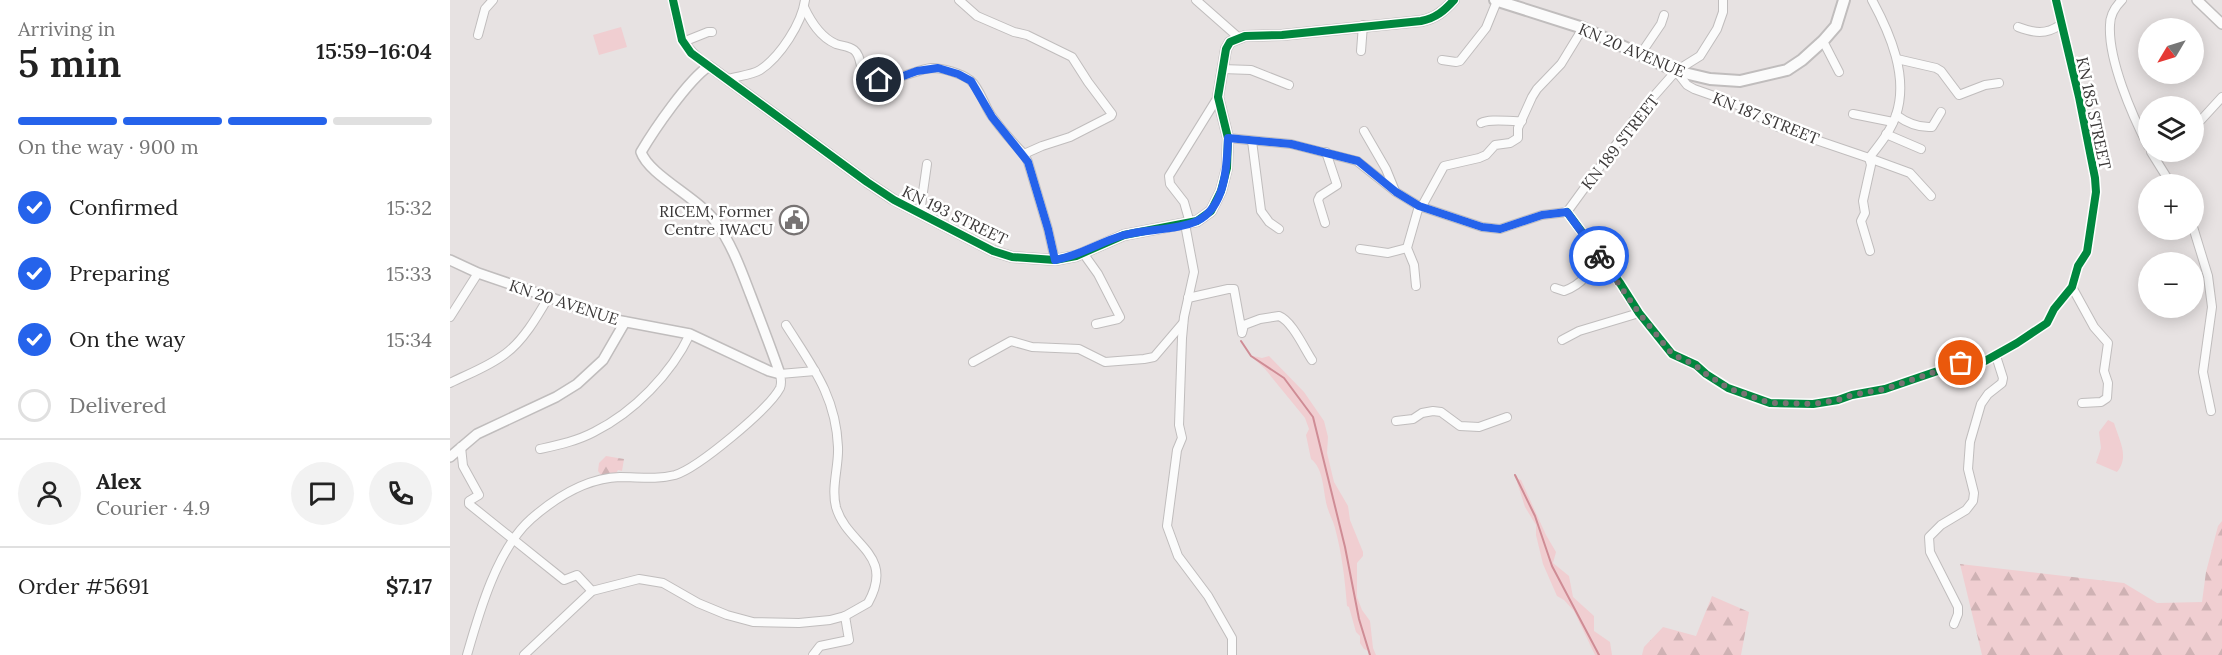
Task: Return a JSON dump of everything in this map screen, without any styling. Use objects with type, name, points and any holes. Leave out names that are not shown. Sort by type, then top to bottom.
[{"type":"main road","name":"KN 20 AVENUE","points":[[1496,1],[1512,3],[1582,28],[1676,71],[1710,79],[1740,81],[1786,70],[1802,60],[1836,26],[1844,0]]},
{"type":"street","points":[[478,35],[485,9],[493,0]]},
{"type":"street","points":[[467,655],[489,589],[513,540],[529,521],[550,503],[591,483],[621,477],[644,479],[663,477],[677,474],[693,466],[743,426],[775,395],[782,385],[780,374],[732,247],[714,220],[701,206],[653,170],[641,152],[688,87],[700,72],[709,66],[691,53],[684,42],[673,0]]},
{"type":"street","points":[[959,0],[977,15],[1014,32],[1027,35],[1072,57],[1112,114],[1070,137],[1024,154]]},
{"type":"street","points":[[1196,0],[1238,38],[1432,19],[1446,10],[1454,0]]},
{"type":"street","name":"KN 189 STREET","points":[[1567,212],[1639,113],[1676,71],[1700,56],[1717,29],[1723,12],[1723,0]]},
{"type":"street","points":[[1870,251],[1861,221],[1865,213],[1863,201],[1871,165],[1869,158],[1894,119],[1901,93],[1897,59],[1881,16],[1872,0]]},
{"type":"street","name":"KN 185 STREET","points":[[1996,356],[2047,323],[2054,309],[2072,287],[2078,266],[2087,252],[2096,192],[2095,178],[2056,0]]},
{"type":"street","points":[[2122,0],[2116,6],[2110,23],[2112,46],[2132,116],[2138,127]]},
{"type":"street","points":[[2197,0],[2222,24]]},
{"type":"street","points":[[1442,60],[1460,61],[1486,28],[1496,1]]},
{"type":"street","points":[[805,3],[811,21],[830,41],[852,48],[859,55],[863,72],[868,78],[895,79],[917,71],[938,68],[971,81],[992,117],[1024,154],[1028,162],[1055,260]]},
{"type":"street","points":[[728,79],[760,70],[788,42],[805,3]]},
{"type":"street","points":[[1640,55],[1661,24],[1664,15]]},
{"type":"street","points":[[1361,51],[1363,25]]},
{"type":"street","points":[[2018,27],[2040,33],[2051,31],[2060,25]]},
{"type":"street","points":[[1416,286],[1407,248],[1421,206],[1444,166],[1479,159],[1495,145],[1510,143],[1518,138],[1518,128],[1537,89],[1561,64],[1582,28]]},
{"type":"street","points":[[684,42],[712,32]]},
{"type":"street","name":"KN 193 STREET","points":[[709,66],[894,200],[993,251],[1012,257],[1055,260],[1083,253],[1124,235],[1197,221],[1211,211],[1221,190],[1227,168],[1228,138],[1218,97],[1222,69],[1226,49],[1230,42],[1238,38]]},
{"type":"street","points":[[1823,41],[1839,72]]},
{"type":"street","points":[[1897,59],[1941,70],[1959,95],[1999,82]]},
{"type":"street","points":[[1222,69],[1251,70],[1289,85]]},
{"type":"street","name":"KN 187 STREET","points":[[1676,71],[1687,85],[1694,89],[1734,104],[1778,127],[1910,173],[1930,195]]},
{"type":"street","points":[[1218,97],[1169,176],[1170,184],[1184,202],[1194,272],[1184,323],[1179,425],[1182,438],[1177,450],[1167,526],[1178,556],[1208,596],[1232,638],[1232,655]]},
{"type":"street","points":[[2204,117],[2222,97]]},
{"type":"street","points":[[1853,114],[1932,127],[1941,112]]},
{"type":"street","points":[[1481,123],[1486,120],[1522,121]]},
{"type":"street","points":[[1364,131],[1386,169],[1396,192]]},
{"type":"street","points":[[1886,134],[1921,148]]},
{"type":"street","points":[[1228,138],[1291,144],[1358,161],[1396,192],[1421,206],[1482,227],[1500,229],[1542,215],[1567,212],[1620,283],[1639,313],[1672,354],[1695,365],[1728,388],[1770,403],[1813,404],[1838,400],[1885,389],[1961,363],[1985,361],[1996,356],[2003,378],[2002,383],[1988,394],[1981,404],[1970,442],[1968,469],[1974,493],[1973,501],[1966,510],[1941,525],[1929,537],[1928,546],[1932,558],[1958,607],[1954,624]]},
{"type":"street","points":[[1252,141],[1261,211],[1278,229]]},
{"type":"street","points":[[1325,223],[1318,200],[1320,196],[1337,185],[1337,179],[1326,152]]},
{"type":"street","points":[[920,213],[927,164]]},
{"type":"street","points":[[2197,240],[2208,276],[2212,307],[2203,372],[2211,411]]},
{"type":"street","points":[[1360,249],[1388,253],[1407,248]]},
{"type":"street","points":[[1083,253],[1098,274],[1120,317],[1096,324]]},
{"type":"street","points":[[1555,288],[1564,291],[1581,283],[1594,265],[1598,254]]},
{"type":"street","name":"KN 20 AVENUE","points":[[450,260],[478,273],[548,298],[625,322],[690,334],[780,374]]},
{"type":"street","points":[[450,317],[478,273]]},
{"type":"street","points":[[2072,287],[2094,327],[2108,343],[2104,371],[2108,383],[2106,400],[2082,403]]},
{"type":"street","points":[[1188,298],[1234,289],[1242,333],[1244,325],[1250,321],[1279,316],[1292,327],[1312,360]]},
{"type":"street","points":[[450,383],[491,364],[507,353],[540,312],[548,298]]},
{"type":"street","points":[[1562,340],[1579,331],[1639,313]]},
{"type":"street","points":[[450,457],[477,434],[556,397],[577,384],[603,360],[625,322]]},
{"type":"street","points":[[973,362],[1011,341],[1032,347],[1079,349],[1105,362],[1144,359],[1154,357],[1184,323]]},
{"type":"street","points":[[524,655],[592,591],[623,581],[655,580],[708,607],[753,622],[799,623],[845,616],[868,603],[877,576],[876,566],[837,508],[835,486],[838,449],[832,406],[815,371],[786,325]]},
{"type":"street","points":[[540,449],[595,432],[619,416],[646,394],[666,372],[690,334]]},
{"type":"street","points":[[780,374],[815,371]]},
{"type":"street","points":[[1396,421],[1413,419],[1422,413],[1433,411],[1440,412],[1460,426],[1479,427],[1507,417]]},
{"type":"street","points":[[460,447],[463,465],[479,495],[468,503],[544,562],[556,575],[564,580],[577,575],[592,591]]},
{"type":"street","points":[[813,655],[820,646],[849,640],[845,616]]},
{"type":"green space","points":[[621,27],[627,47],[599,55],[593,35]]},
{"type":"green space","points":[[1253,356],[1262,358],[1269,356],[1304,392],[1324,421],[1328,437],[1327,453],[1334,482],[1348,506],[1350,520],[1363,552],[1363,556],[1357,563],[1357,597],[1370,621],[1376,655],[1371,655],[1360,643],[1360,636],[1356,632],[1347,606],[1337,538],[1327,506],[1321,474],[1311,459],[1306,435],[1309,429],[1305,418]]},
{"type":"green space","points":[[2108,420],[2114,423],[2122,448],[2123,460],[2117,472],[2096,463],[2101,448],[2099,432]]},
{"type":"green space","points":[[606,456],[624,459],[622,471],[618,470],[614,477],[604,479],[598,471],[599,463]]},
{"type":"green space","points":[[1518,479],[1521,480],[1556,552],[1553,563],[1569,576],[1573,597],[1594,616],[1594,631],[1610,642],[1612,655],[1595,655],[1574,611],[1557,596],[1543,564],[1536,525],[1525,507]]},
{"type":"green space","points":[[2222,521],[2222,655],[1982,655],[1960,564],[2124,583],[2157,603],[2202,602],[2206,572],[2218,526]]},
{"type":"green space","points":[[1712,596],[1749,612],[1741,655],[1642,655],[1644,647],[1663,627],[1696,636]]},
{"type":"waterway","points":[[1241,341],[1251,356],[1284,378],[1313,417],[1345,547],[1359,619],[1370,655]]},
{"type":"waterway","points":[[1515,475],[1535,516],[1552,566],[1599,655]]},
{"type":"cycle path","points":[[673,0],[682,40],[691,53],[867,182],[894,200],[993,251],[1012,257],[1055,260],[1076,256],[1124,235],[1197,221],[1211,211],[1221,191],[1227,168],[1228,138],[1218,97],[1226,49],[1230,42],[1245,36],[1282,35],[1421,21],[1439,14],[1454,0]]},
{"type":"cycle path","points":[[1567,212],[1620,283],[1639,313],[1672,354],[1696,365],[1728,388],[1770,403],[1813,404],[1838,400],[1885,389],[1961,363],[1985,361],[2047,323],[2054,309],[2072,287],[2078,266],[2087,252],[2096,192],[2095,178],[2056,0]]},
{"type":"way so far","points":[[1599,256],[1639,313],[1672,354],[1695,365],[1728,388],[1770,403],[1813,404],[1838,400],[1885,389],[1961,363]]},
{"type":"place","name":"RICEM, Former Centre IWACU","points":[[794,220]]},
{"type":"route","points":[[879,80],[895,79],[917,71],[938,68],[971,81],[992,117],[1024,154],[1028,162],[1055,260],[1076,256],[1124,235],[1197,221],[1211,211],[1221,190],[1227,168],[1228,138],[1291,144],[1358,161],[1396,192],[1419,206],[1482,227],[1500,229],[1542,215],[1567,212],[1599,256]]}]
